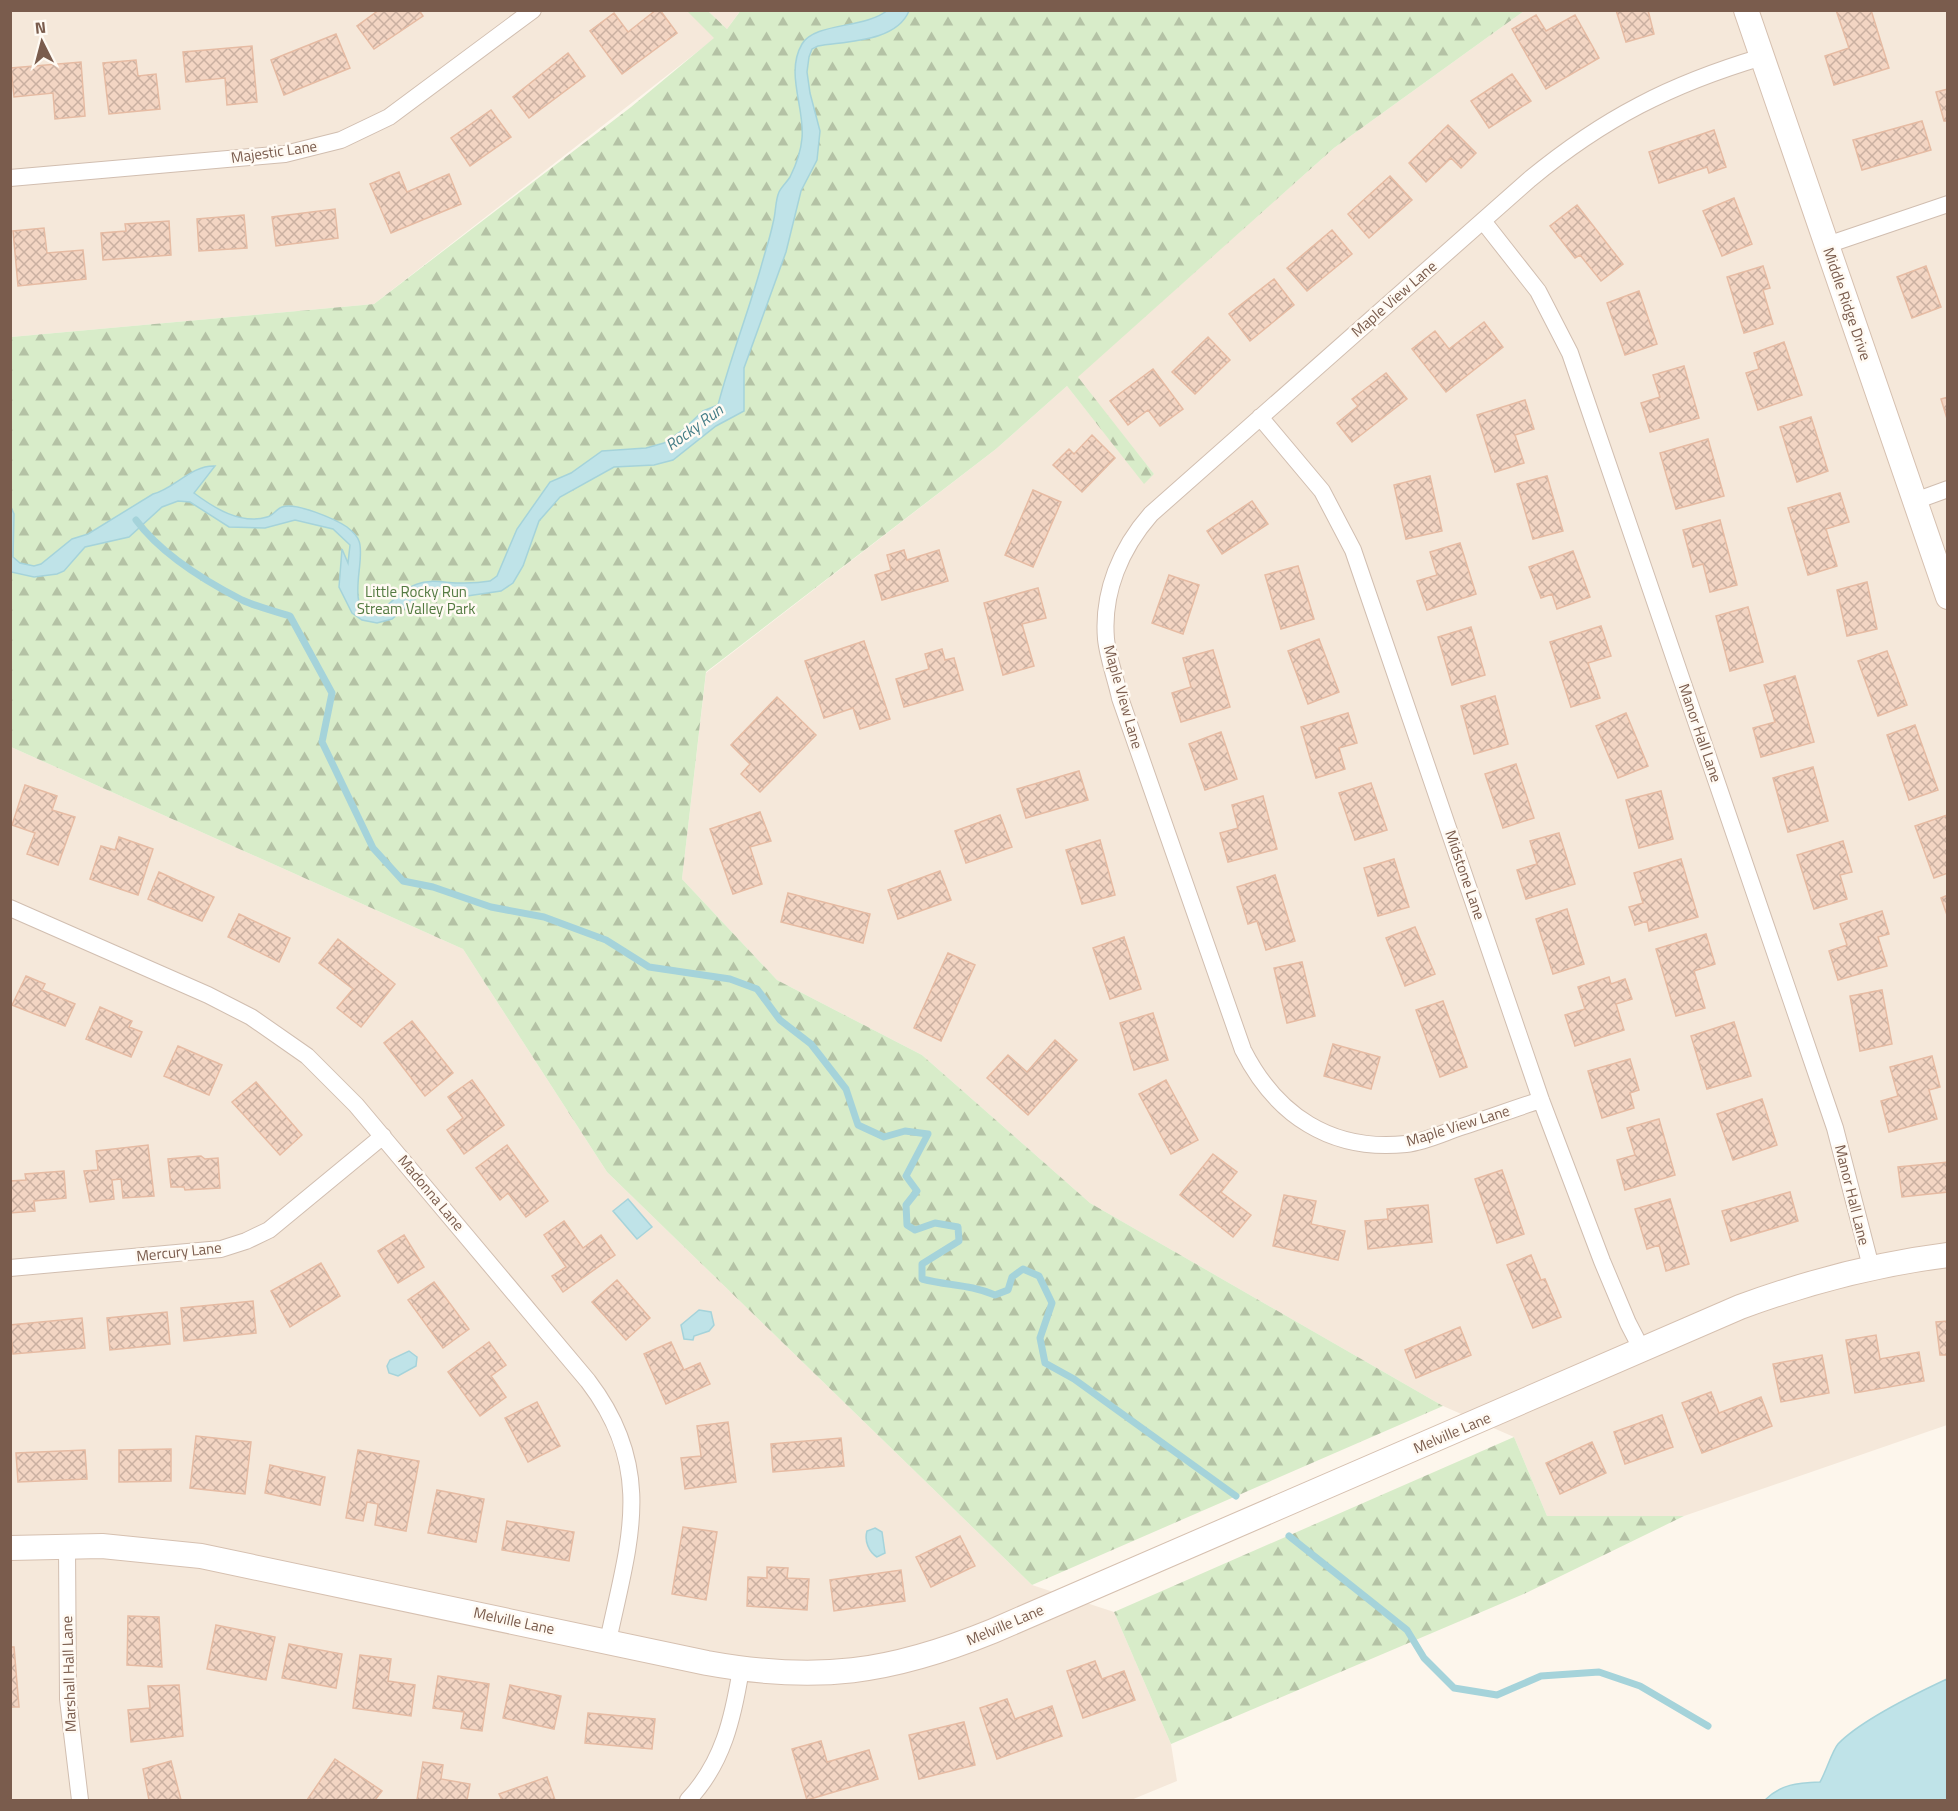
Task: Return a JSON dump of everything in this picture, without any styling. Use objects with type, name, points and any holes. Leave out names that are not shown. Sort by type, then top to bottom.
[{"type":"street","name":"Majestic Lane","points":[[10,178],[285,154],[341,140],[388,117],[533,10]]},
{"type":"street","name":"Middle Ridge Drive","points":[[1746,10],[1947,597]]},
{"type":"street","name":"Maple View Lane","points":[[1541,1100],[1422,1140],[1380,1145],[1346,1140],[1314,1128],[1285,1108],[1262,1083],[1243,1050],[1120,698],[1106,639],[1106,613],[1116,570],[1126,547],[1141,524],[1562,153],[1616,116],[1650,98],[1713,72],[1762,57]]},
{"type":"street","points":[[1827,245],[1947,204]]},
{"type":"street","name":"Manor Hall Lane","points":[[1483,221],[1538,291],[1570,353],[1835,1128],[1870,1267]]},
{"type":"street","name":"Midstone Lane","points":[[1260,417],[1322,491],[1353,550],[1541,1100],[1602,1261],[1642,1350]]},
{"type":"street","points":[[1915,501],[1947,489]]},
{"type":"street","name":"Madonna Lane","points":[[10,908],[208,995],[280,1035],[326,1074],[383,1136],[588,1381],[604,1402],[617,1426],[629,1467],[633,1513],[609,1641]]},
{"type":"street","name":"Mercury Lane","points":[[10,1268],[221,1249],[246,1241],[281,1222],[383,1136]]},
{"type":"street","name":"Melville Lane","points":[[10,1548],[67,1546],[152,1550],[201,1556],[741,1669],[786,1674],[828,1674],[876,1668],[943,1651],[1772,1295],[1870,1267],[1947,1255]]},
{"type":"street","name":"Marshall Hall Lane","points":[[67,1546],[68,1699],[80,1800]]},
{"type":"street","points":[[688,1800],[711,1773],[725,1742],[741,1669]]},
{"type":"shaded area","points":[[690,10],[715,38],[374,304],[11,337],[11,11]]},
{"type":"shaded area","points":[[708,11],[740,11],[727,29]]},
{"type":"shaded area","points":[[1524,11],[1947,11],[1947,1425],[1684,1516],[1547,1516],[1514,1437],[1443,1406],[1090,1203],[922,1055],[777,980],[682,879],[706,673],[996,449],[1067,386],[1144,483],[1154,474],[1077,377],[1334,148]]},
{"type":"shaded area","points":[[11,747],[463,949],[607,1172],[1032,1585],[1114,1612],[1171,1744],[1177,1781],[1131,1800],[11,1800]]},
{"type":"green space","name":"Little Rocky Run Stream Valley Park","points":[[741,10],[1524,11],[1334,148],[1078,377],[1154,474],[1144,484],[1067,386],[996,449],[706,672],[682,879],[777,980],[922,1055],[1090,1203],[1443,1406],[1032,1585],[607,1172],[463,949],[11,747],[11,337],[374,304],[631,107],[714,38],[687,11],[708,11],[727,29]]},
{"type":"green space","points":[[1514,1437],[1547,1516],[1684,1516],[1526,1593],[1171,1744],[1114,1612]]},
{"type":"water","name":"Rocky Run","points":[[888,10],[909,11],[903,21],[893,29],[870,38],[818,46],[812,49],[809,57],[807,72],[810,93],[820,131],[817,160],[801,191],[786,252],[744,368],[744,411],[716,426],[673,460],[654,465],[614,467],[560,497],[539,521],[523,566],[513,583],[501,591],[467,596],[429,593],[420,595],[392,619],[377,623],[362,620],[352,613],[339,587],[342,549],[348,563],[350,545],[333,529],[295,520],[265,528],[229,527],[190,502],[178,501],[162,507],[129,537],[85,547],[64,571],[57,574],[34,577],[11,572],[11,507],[14,514],[13,557],[20,563],[34,566],[41,564],[72,539],[88,534],[190,473],[215,466],[194,493],[228,514],[257,519],[269,516],[278,509],[288,506],[306,509],[347,527],[358,539],[361,550],[358,597],[361,607],[368,613],[379,614],[395,598],[421,583],[490,581],[497,576],[517,529],[550,482],[571,473],[602,451],[646,448],[664,443],[684,429],[703,411],[718,405],[769,240],[778,196],[790,177],[801,148],[802,127],[795,79],[797,55],[808,37],[818,32],[867,20]]},
{"type":"water","points":[[628,1199],[652,1227],[637,1239],[613,1211]]},
{"type":"water","points":[[699,1310],[711,1312],[714,1325],[709,1331],[694,1336],[693,1340],[684,1339],[681,1325]]},
{"type":"water","points":[[409,1351],[417,1357],[416,1366],[398,1376],[389,1373],[387,1366],[390,1360]]},
{"type":"water","points":[[875,1528],[882,1532],[885,1553],[877,1557],[870,1549],[866,1539],[867,1531]]},
{"type":"water","points":[[1947,1679],[1947,1800],[1765,1800],[1790,1785],[1820,1782],[1836,1747],[1848,1735],[1890,1708]]},
{"type":"building","points":[[379,10],[419,10],[423,16],[374,49],[357,26]]},
{"type":"building","points":[[656,10],[660,10],[677,33],[622,74],[590,31],[614,13],[628,32]]},
{"type":"building","points":[[1616,10],[1648,10],[1654,34],[1626,42]]},
{"type":"building","points":[[1836,10],[1871,10],[1889,68],[1834,85],[1825,56],[1849,48]]},
{"type":"building","points":[[1536,15],[1546,31],[1575,15],[1599,58],[1546,89],[1512,29]]},
{"type":"building","points":[[336,34],[350,68],[284,95],[271,60]]},
{"type":"building","points":[[252,46],[257,102],[227,105],[225,78],[186,82],[183,52]]},
{"type":"building","points":[[568,53],[585,76],[529,118],[513,97]]},
{"type":"building","points":[[136,60],[138,76],[156,74],[160,109],[109,114],[103,63]]},
{"type":"building","points":[[81,62],[85,116],[55,119],[53,93],[14,97],[11,68]]},
{"type":"building","points":[[1512,74],[1531,101],[1489,128],[1471,101]]},
{"type":"building","points":[[1948,89],[1948,121],[1944,121],[1936,92]]},
{"type":"building","points":[[491,110],[511,137],[470,166],[451,138]]},
{"type":"building","points":[[1922,121],[1931,150],[1862,170],[1853,140]]},
{"type":"building","points":[[1448,125],[1476,153],[1461,168],[1451,158],[1426,182],[1409,163]]},
{"type":"building","points":[[1714,130],[1726,167],[1709,173],[1707,167],[1659,183],[1649,152]]},
{"type":"building","points":[[399,172],[407,192],[449,174],[461,204],[391,233],[370,184]]},
{"type":"building","points":[[1390,176],[1412,200],[1369,238],[1348,214]]},
{"type":"building","points":[[1734,198],[1752,244],[1722,256],[1703,211]]},
{"type":"building","points":[[1577,205],[1623,264],[1601,281],[1580,255],[1575,258],[1550,226]]},
{"type":"building","points":[[335,209],[338,238],[276,246],[272,217]]},
{"type":"building","points":[[244,215],[247,248],[199,251],[197,219]]},
{"type":"building","points":[[169,221],[171,255],[103,260],[101,233],[126,231],[125,224]]},
{"type":"building","points":[[44,228],[47,253],[83,250],[86,279],[18,286],[13,231]]},
{"type":"building","points":[[1332,230],[1352,254],[1307,291],[1287,268]]},
{"type":"building","points":[[1763,266],[1770,288],[1763,290],[1773,324],[1744,333],[1727,277]]},
{"type":"building","points":[[1926,266],[1941,307],[1912,318],[1897,277]]},
{"type":"building","points":[[1274,279],[1294,305],[1250,341],[1229,314]]},
{"type":"building","points":[[1639,291],[1657,344],[1625,355],[1607,303]]},
{"type":"building","points":[[1484,322],[1503,347],[1446,392],[1412,349],[1435,331],[1449,349]]},
{"type":"building","points":[[1208,337],[1230,360],[1195,394],[1172,372]]},
{"type":"building","points":[[1784,342],[1802,395],[1758,410],[1746,373],[1759,369],[1754,353]]},
{"type":"building","points":[[1684,366],[1699,418],[1650,432],[1641,403],[1660,397],[1653,375]]},
{"type":"building","points":[[1153,369],[1183,409],[1160,426],[1148,410],[1128,425],[1110,401]]},
{"type":"building","points":[[1386,373],[1407,399],[1352,442],[1337,423],[1358,406],[1352,399]]},
{"type":"building","points":[[1948,397],[1948,422],[1941,399]]},
{"type":"building","points":[[1525,400],[1534,429],[1515,435],[1524,463],[1495,472],[1477,415]]},
{"type":"building","points":[[1811,417],[1828,471],[1797,482],[1780,427]]},
{"type":"building","points":[[1092,435],[1115,458],[1082,492],[1053,465],[1069,449],[1074,454]]},
{"type":"building","points":[[1708,439],[1724,496],[1676,509],[1660,453]]},
{"type":"building","points":[[1430,476],[1442,531],[1406,539],[1394,485]]},
{"type":"building","points":[[1547,476],[1563,531],[1533,539],[1517,484]]},
{"type":"building","points":[[1033,490],[1061,502],[1033,567],[1005,555]]},
{"type":"building","points":[[1840,493],[1849,522],[1826,529],[1837,566],[1808,575],[1788,508]]},
{"type":"building","points":[[1252,501],[1268,524],[1222,554],[1207,531]]},
{"type":"building","points":[[1720,520],[1737,585],[1710,592],[1703,564],[1693,567],[1683,530]]},
{"type":"building","points":[[1460,543],[1476,594],[1427,610],[1417,581],[1437,575],[1430,552]]},
{"type":"building","points":[[904,550],[907,560],[939,550],[948,581],[882,600],[875,575],[891,570],[887,555]]},
{"type":"building","points":[[1573,551],[1590,597],[1557,609],[1552,594],[1541,598],[1529,567]]},
{"type":"building","points":[[1298,566],[1314,619],[1281,629],[1265,575]]},
{"type":"building","points":[[1169,575],[1199,585],[1183,634],[1152,623]]},
{"type":"building","points":[[1867,582],[1877,629],[1847,636],[1837,590]]},
{"type":"building","points":[[1038,588],[1046,618],[1022,624],[1034,666],[1003,675],[984,603]]},
{"type":"building","points":[[1748,607],[1763,662],[1730,671],[1716,616]]},
{"type":"building","points":[[1601,626],[1611,656],[1588,663],[1600,698],[1571,707],[1550,642]]},
{"type":"building","points":[[1471,627],[1485,675],[1452,685],[1438,637]]},
{"type":"building","points":[[1319,639],[1339,692],[1308,704],[1288,651]]},
{"type":"building","points":[[864,641],[890,719],[860,729],[853,708],[824,718],[805,661]]},
{"type":"building","points":[[942,649],[945,660],[954,658],[963,690],[904,707],[896,679],[929,669],[925,654]]},
{"type":"building","points":[[1213,650],[1230,707],[1181,722],[1172,693],[1191,687],[1183,658]]},
{"type":"building","points":[[1887,651],[1907,705],[1878,716],[1858,661]]},
{"type":"building","points":[[1795,676],[1814,742],[1761,757],[1753,728],[1775,722],[1764,685]]},
{"type":"building","points":[[1495,696],[1508,744],[1474,754],[1461,706]]},
{"type":"building","points":[[777,697],[816,735],[760,792],[741,774],[750,764],[731,745]]},
{"type":"building","points":[[1348,713],[1357,743],[1339,748],[1345,769],[1316,778],[1301,727]]},
{"type":"building","points":[[1626,713],[1648,766],[1618,778],[1596,726]]},
{"type":"building","points":[[1915,725],[1938,790],[1909,800],[1887,735]]},
{"type":"building","points":[[1221,732],[1237,779],[1205,790],[1189,744]]},
{"type":"building","points":[[1516,764],[1534,818],[1503,828],[1485,774]]},
{"type":"building","points":[[1813,767],[1828,821],[1788,832],[1773,778]]},
{"type":"building","points":[[1079,771],[1088,800],[1026,818],[1017,789]]},
{"type":"building","points":[[1371,783],[1387,830],[1355,840],[1339,793]]},
{"type":"building","points":[[25,785],[57,796],[52,810],[75,817],[58,865],[27,854],[35,833],[12,825]]},
{"type":"building","points":[[1661,791],[1673,839],[1639,848],[1626,800]]},
{"type":"building","points":[[1263,796],[1277,849],[1228,862],[1220,833],[1238,828],[1232,805]]},
{"type":"building","points":[[760,812],[771,841],[750,847],[762,884],[733,894],[710,829]]},
{"type":"building","points":[[1000,815],[1012,847],[966,863],[955,831]]},
{"type":"building","points":[[1947,815],[1948,873],[1934,878],[1915,826]]},
{"type":"building","points":[[1559,833],[1575,884],[1526,899],[1517,870],[1537,864],[1530,841]]},
{"type":"building","points":[[119,837],[153,849],[138,895],[90,879],[101,846],[115,850]]},
{"type":"building","points":[[1100,840],[1115,895],[1082,904],[1066,850]]},
{"type":"building","points":[[1843,841],[1852,872],[1840,875],[1847,899],[1814,909],[1797,855]]},
{"type":"building","points":[[1394,859],[1409,907],[1378,916],[1364,868]]},
{"type":"building","points":[[1681,859],[1698,917],[1649,931],[1647,921],[1635,925],[1629,907],[1643,903],[1634,873]]},
{"type":"building","points":[[940,871],[951,900],[898,919],[888,890]]},
{"type":"building","points":[[159,872],[214,897],[202,921],[148,899]]},
{"type":"building","points":[[1275,875],[1295,941],[1266,950],[1257,921],[1248,924],[1237,887]]},
{"type":"building","points":[[788,893],[870,914],[863,943],[781,922]]},
{"type":"building","points":[[1948,895],[1948,918],[1941,898]]},
{"type":"building","points":[[1567,909],[1584,964],[1553,974],[1536,919]]},
{"type":"building","points":[[1882,911],[1889,934],[1878,937],[1887,966],[1838,980],[1829,951],[1847,945],[1840,924]]},
{"type":"building","points":[[239,914],[290,938],[279,962],[228,937]]},
{"type":"building","points":[[1415,927],[1435,974],[1405,986],[1386,938]]},
{"type":"building","points":[[1706,934],[1715,964],[1694,971],[1705,1008],[1676,1016],[1656,949]]},
{"type":"building","points":[[1124,937],[1141,989],[1110,999],[1093,948]]},
{"type":"building","points":[[338,939],[395,984],[361,1027],[337,1008],[353,989],[319,963]]},
{"type":"building","points":[[948,953],[975,965],[941,1041],[914,1028]]},
{"type":"building","points":[[1302,962],[1315,1016],[1287,1023],[1274,968]]},
{"type":"building","points":[[26,976],[45,984],[42,990],[75,1004],[65,1026],[12,1005]]},
{"type":"building","points":[[1609,977],[1611,984],[1625,979],[1632,999],[1616,1004],[1624,1030],[1575,1046],[1565,1015],[1585,1009],[1578,987]]},
{"type":"building","points":[[1882,990],[1892,1044],[1860,1051],[1850,996]]},
{"type":"building","points":[[1443,1001],[1467,1067],[1440,1077],[1416,1010]]},
{"type":"building","points":[[100,1007],[132,1021],[129,1027],[142,1032],[131,1057],[86,1039]]},
{"type":"building","points":[[1153,1013],[1168,1060],[1134,1070],[1120,1023]]},
{"type":"building","points":[[412,1021],[453,1073],[425,1096],[384,1043]]},
{"type":"building","points":[[1734,1022],[1751,1076],[1707,1089],[1691,1036]]},
{"type":"building","points":[[1055,1040],[1077,1060],[1028,1115],[987,1078],[1008,1055],[1027,1072]]},
{"type":"building","points":[[1333,1044],[1380,1057],[1371,1089],[1324,1076]]},
{"type":"building","points":[[178,1046],[222,1065],[209,1095],[164,1076]]},
{"type":"building","points":[[1932,1056],[1940,1087],[1929,1090],[1937,1119],[1889,1132],[1881,1101],[1898,1096],[1890,1067]]},
{"type":"building","points":[[1630,1059],[1639,1090],[1630,1093],[1634,1108],[1602,1118],[1588,1071]]},
{"type":"building","points":[[472,1080],[504,1125],[464,1154],[447,1130],[463,1118],[448,1097]]},
{"type":"building","points":[[1166,1080],[1198,1140],[1171,1154],[1139,1094]]},
{"type":"building","points":[[256,1082],[302,1135],[280,1155],[232,1102]]},
{"type":"building","points":[[1762,1099],[1777,1145],[1733,1160],[1717,1114]]},
{"type":"building","points":[[1659,1119],[1675,1175],[1625,1190],[1617,1160],[1635,1155],[1627,1128]]},
{"type":"building","points":[[148,1145],[154,1196],[123,1198],[121,1179],[112,1180],[114,1199],[90,1202],[84,1171],[98,1170],[96,1151]]},
{"type":"building","points":[[507,1145],[548,1201],[526,1217],[508,1193],[500,1200],[476,1168]]},
{"type":"building","points":[[1213,1154],[1237,1172],[1221,1192],[1251,1215],[1233,1237],[1180,1195]]},
{"type":"building","points":[[201,1156],[205,1159],[218,1158],[220,1188],[185,1190],[184,1187],[171,1187],[168,1159]]},
{"type":"building","points":[[1948,1162],[1948,1192],[1902,1197],[1898,1167]]},
{"type":"building","points":[[1502,1170],[1524,1234],[1497,1243],[1475,1179]]},
{"type":"building","points":[[64,1171],[66,1198],[34,1201],[35,1211],[10,1213],[10,1181],[26,1180],[25,1174]]},
{"type":"building","points":[[1790,1192],[1798,1221],[1731,1241],[1722,1211]]},
{"type":"building","points":[[1284,1195],[1316,1201],[1311,1224],[1345,1231],[1338,1260],[1273,1246]]},
{"type":"building","points":[[1670,1199],[1689,1264],[1666,1271],[1659,1245],[1647,1249],[1635,1209]]},
{"type":"building","points":[[1428,1205],[1432,1242],[1368,1249],[1365,1221],[1388,1219],[1387,1209]]},
{"type":"building","points":[[564,1221],[583,1248],[601,1235],[615,1255],[563,1292],[552,1276],[566,1267],[544,1235]]},
{"type":"building","points":[[404,1235],[424,1267],[398,1283],[378,1251]]},
{"type":"building","points":[[1531,1255],[1541,1280],[1545,1279],[1561,1317],[1533,1328],[1507,1265]]},
{"type":"building","points":[[321,1263],[340,1296],[290,1327],[271,1291]]},
{"type":"building","points":[[617,1280],[650,1318],[626,1340],[592,1302]]},
{"type":"building","points":[[434,1282],[469,1329],[443,1348],[408,1300]]},
{"type":"building","points":[[253,1301],[256,1333],[184,1341],[181,1308]]},
{"type":"building","points":[[167,1312],[170,1344],[110,1350],[107,1318]]},
{"type":"building","points":[[82,1318],[85,1348],[13,1354],[10,1325]]},
{"type":"building","points":[[1948,1321],[1948,1355],[1940,1355],[1936,1322]]},
{"type":"building","points":[[1460,1327],[1471,1355],[1416,1378],[1405,1350]]},
{"type":"building","points":[[1876,1335],[1880,1359],[1919,1352],[1924,1381],[1855,1393],[1846,1340]]},
{"type":"building","points":[[489,1342],[506,1365],[491,1376],[506,1397],[480,1416],[448,1372]]},
{"type":"building","points":[[671,1342],[684,1370],[700,1363],[710,1384],[666,1404],[644,1354]]},
{"type":"building","points":[[1822,1355],[1829,1393],[1781,1402],[1773,1364]]},
{"type":"building","points":[[1711,1392],[1719,1413],[1761,1397],[1772,1426],[1702,1453],[1682,1403]]},
{"type":"building","points":[[537,1402],[560,1446],[528,1462],[505,1418]]},
{"type":"building","points":[[1662,1415],[1673,1447],[1625,1464],[1614,1432]]},
{"type":"building","points":[[728,1422],[736,1482],[685,1489],[681,1458],[701,1456],[697,1426]]},
{"type":"building","points":[[196,1436],[251,1442],[245,1494],[190,1488]]},
{"type":"building","points":[[841,1438],[844,1466],[773,1472],[771,1444]]},
{"type":"building","points":[[1592,1442],[1606,1473],[1560,1494],[1546,1463]]},
{"type":"building","points":[[171,1449],[171,1481],[119,1482],[119,1450]]},
{"type":"building","points":[[85,1450],[87,1479],[18,1482],[16,1453]]},
{"type":"building","points":[[358,1450],[419,1461],[406,1531],[375,1525],[378,1504],[367,1502],[363,1521],[346,1518]]},
{"type":"building","points":[[270,1465],[325,1477],[320,1505],[265,1493]]},
{"type":"building","points":[[437,1490],[484,1499],[476,1542],[428,1533]]},
{"type":"building","points":[[507,1521],[574,1532],[569,1561],[502,1550]]},
{"type":"building","points":[[683,1527],[717,1532],[706,1600],[672,1594]]},
{"type":"building","points":[[960,1536],[975,1566],[931,1587],[916,1557]]},
{"type":"building","points":[[767,1567],[788,1568],[787,1578],[809,1579],[807,1610],[747,1606],[748,1577],[767,1578]]},
{"type":"building","points":[[901,1570],[905,1601],[834,1611],[830,1580]]},
{"type":"building","points":[[128,1616],[159,1617],[162,1667],[127,1665]]},
{"type":"building","points":[[216,1625],[275,1637],[266,1680],[207,1669]]},
{"type":"building","points":[[289,1644],[342,1654],[336,1688],[282,1678]]},
{"type":"building","points":[[10,1647],[14,1647],[19,1707],[10,1707]]},
{"type":"building","points":[[360,1655],[391,1659],[388,1681],[415,1685],[411,1716],[353,1708]]},
{"type":"building","points":[[1095,1661],[1102,1679],[1124,1671],[1135,1700],[1083,1718],[1067,1671]]},
{"type":"building","points":[[438,1676],[489,1684],[482,1731],[461,1728],[464,1712],[433,1708]]},
{"type":"building","points":[[179,1685],[183,1736],[131,1742],[128,1710],[150,1708],[148,1686]]},
{"type":"building","points":[[510,1685],[561,1696],[554,1729],[503,1718]]},
{"type":"building","points":[[1007,1699],[1015,1719],[1052,1706],[1062,1736],[997,1759],[980,1708]]},
{"type":"building","points":[[588,1713],[655,1719],[652,1749],[585,1743]]},
{"type":"building","points":[[964,1722],[975,1765],[919,1779],[909,1735]]},
{"type":"building","points":[[821,1741],[827,1762],[869,1750],[878,1779],[807,1800],[792,1749]]},
{"type":"building","points":[[335,1759],[382,1791],[375,1800],[307,1800]]},
{"type":"building","points":[[171,1761],[181,1800],[149,1800],[143,1769]]},
{"type":"building","points":[[423,1762],[443,1765],[441,1779],[470,1784],[467,1800],[417,1800]]},
{"type":"building","points":[[547,1777],[555,1800],[502,1800],[499,1794]]},
{"type":"waterway","points":[[136,520],[171,555],[213,584],[242,600],[290,616],[332,693],[322,742],[373,848],[403,881],[433,887],[491,907],[544,917],[606,940],[649,967],[730,979],[757,989],[780,1020],[811,1044],[846,1089],[858,1125],[884,1137],[905,1131],[928,1134],[906,1176],[917,1191],[906,1205],[907,1225],[915,1230],[935,1223],[958,1227],[959,1241],[922,1264],[922,1279],[995,1295],[1008,1290],[1012,1277],[1023,1269],[1039,1276],[1052,1303],[1040,1338],[1045,1363],[1074,1379],[1236,1496]]},
{"type":"waterway","points":[[1289,1536],[1407,1630],[1424,1658],[1454,1688],[1497,1695],[1541,1676],[1599,1672],[1640,1686],[1708,1726]]}]
